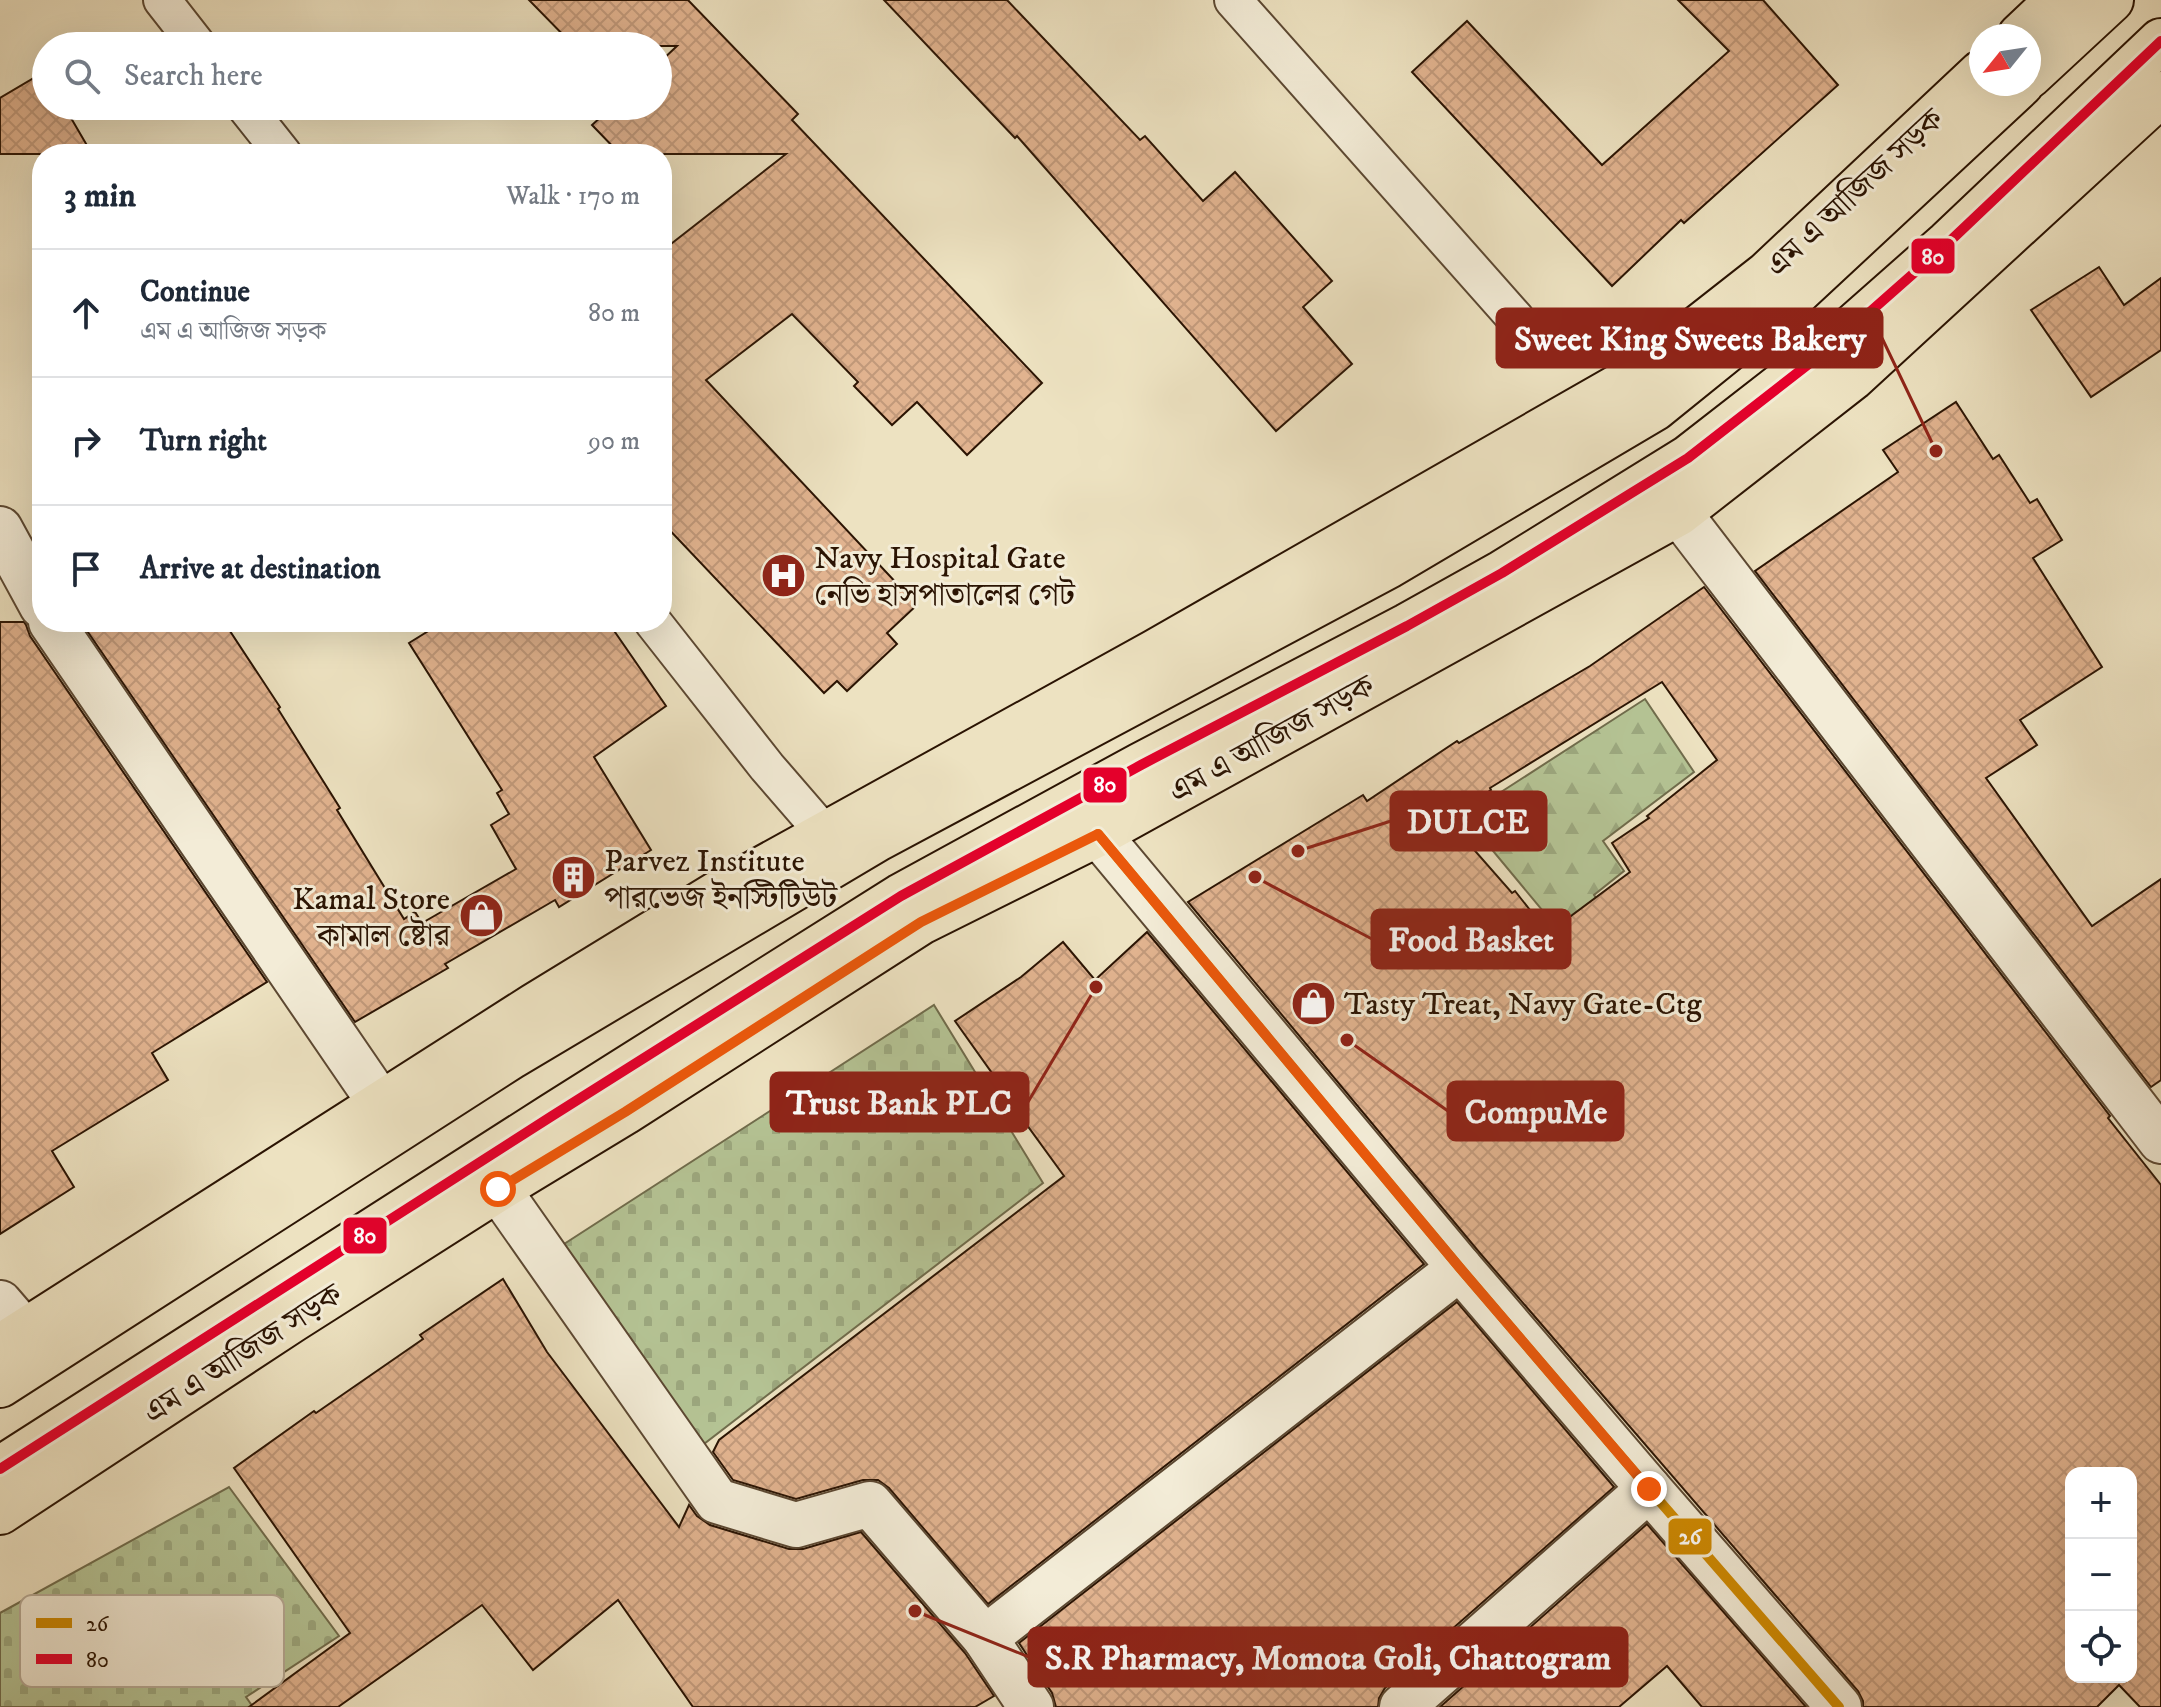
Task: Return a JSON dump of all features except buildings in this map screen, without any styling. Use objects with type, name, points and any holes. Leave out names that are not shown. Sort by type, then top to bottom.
[{"type":"main road","points":[[2033,24],[2058,0]]},
{"type":"main road","points":[[2041,65],[2111,0]]},
{"type":"main road","points":[[0,1469],[901,896],[1141,765],[1407,626],[1502,573],[1688,458],[1828,349],[1948,243],[2161,41]]},
{"type":"main road","name":"এম এ আজিজ সড়ক","points":[[8,1327],[381,1104],[717,894],[1155,652],[1637,376],[1767,274],[1969,84]]},
{"type":"main road","name":"এম এ আজিজ সড়ক","points":[[0,1512],[292,1320],[921,922],[1098,834],[1679,513],[1852,378],[2161,94]]},
{"type":"main road","points":[[0,1385],[512,1056],[877,839],[1388,566],[1655,408],[1791,298],[2008,96]]},
{"type":"street","points":[[1679,513],[2161,1141]]},
{"type":"street","points":[[0,529],[32,588]]},
{"type":"street","points":[[58,632],[381,1104]]},
{"type":"street","points":[[1098,834],[1460,1268],[1839,1707]]},
{"type":"street","points":[[498,1189],[717,1501],[796,1525],[870,1504],[985,1638],[1031,1707]]},
{"type":"street","points":[[985,1638],[1460,1268]]},
{"type":"street","points":[[1402,1707],[1649,1489]]},
{"type":"lane","points":[[162,0],[187,32]]},
{"type":"lane","points":[[1233,0],[1516,319]]},
{"type":"lane","points":[[256,120],[275,144]]},
{"type":"lane","points":[[661,632],[767,767],[825,834]]},
{"type":"green space","points":[[1645,699],[1694,772],[1603,841],[1624,871],[1594,895],[1615,923],[1577,952],[1464,816]]},
{"type":"green space","points":[[934,1005],[1043,1183],[700,1447],[561,1246]]},
{"type":"green space","points":[[229,1487],[339,1636],[284,1672],[284,1595],[33,1595]]},
{"type":"green space","points":[[20,1602],[20,1687],[261,1687],[246,1697],[253,1707],[0,1707],[0,1613]]},
{"type":"transit line","name":"80","points":[[0,1469],[901,896],[1141,765],[1407,626],[1502,573],[1688,458],[1828,349],[1948,243],[2161,41]]},
{"type":"transit line","name":"26","points":[[1098,834],[1460,1268],[1839,1707]]},
{"type":"place","name":"Sweet King Sweets Bakery","points":[[1936,451]]},
{"type":"place","name":"Navy Hospital Gate নেভি হাসপাতালের গেট","points":[[783,575]]},
{"type":"place","name":"DULCE","points":[[1298,851]]},
{"type":"place","name":"Food Basket","points":[[1255,877]]},
{"type":"place","name":"Parvez Institute পারভেজ ইনস্টিটিউট","points":[[573,878]]},
{"type":"place","name":"Kamal Store কামাল ষ্টোর","points":[[481,916]]},
{"type":"place","name":"Trust Bank PLC","points":[[1096,987]]},
{"type":"place","name":"Tasty Treat, Navy Gate-Ctg","points":[[1313,1003]]},
{"type":"place","name":"CompuMe","points":[[1347,1040]]},
{"type":"place","name":"S.R Pharmacy, Momota Goli, Chattogram","points":[[915,1611]]},
{"type":"route","points":[[498,1189],[625,1112],[921,922],[1098,834],[1649,1489]]}]
